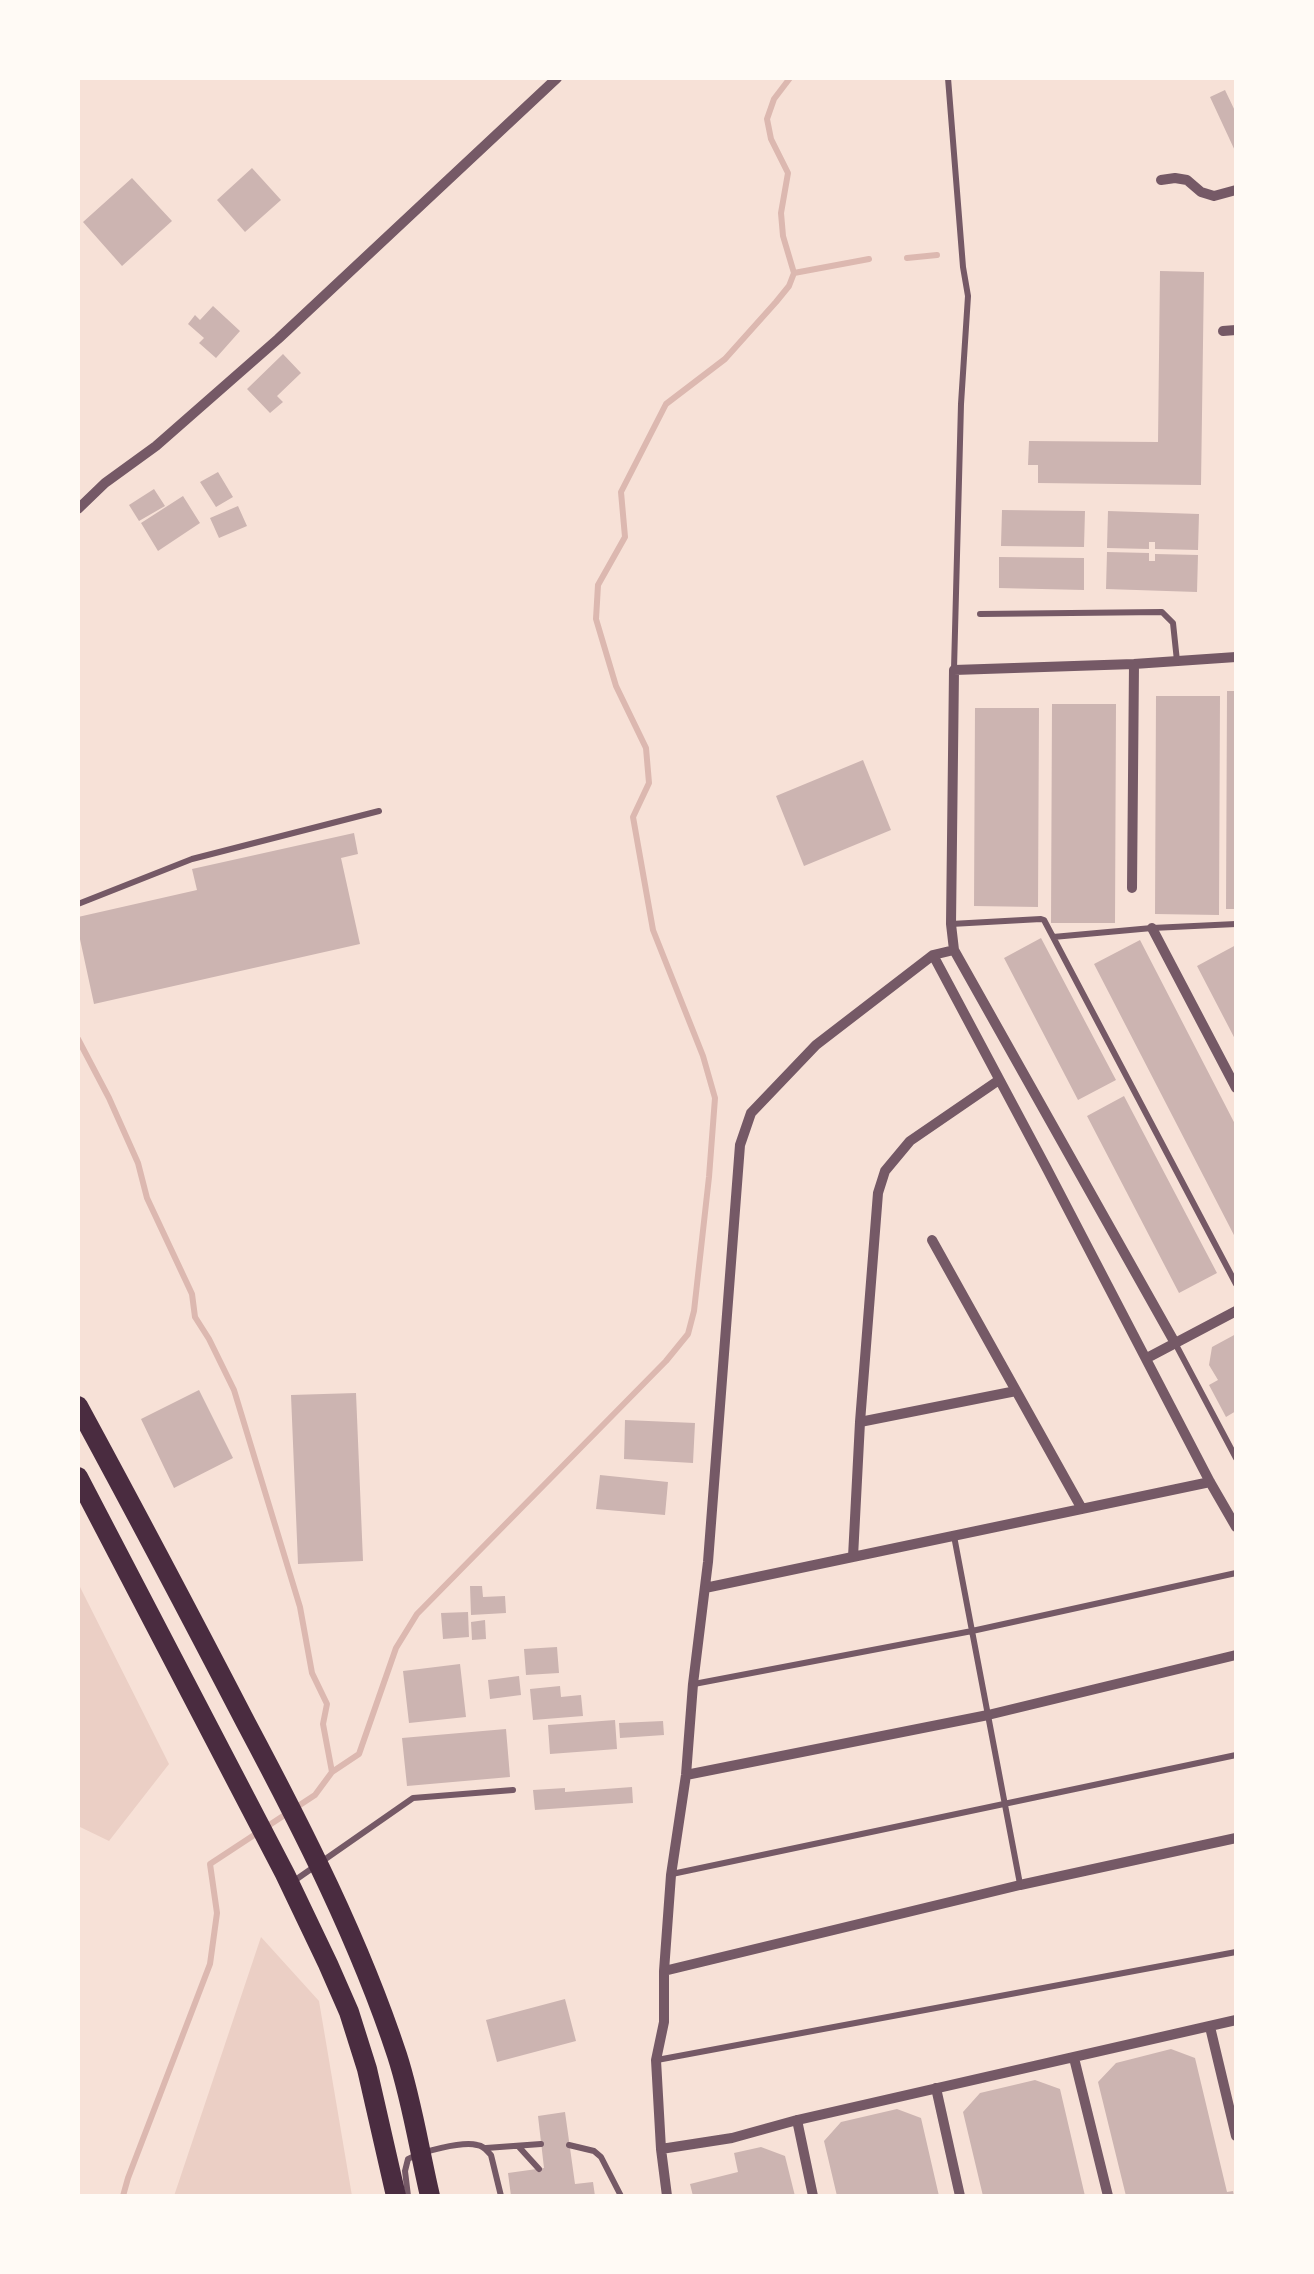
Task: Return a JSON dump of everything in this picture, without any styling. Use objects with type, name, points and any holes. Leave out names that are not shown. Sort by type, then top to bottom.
[{"type":"highway","points":[[78,1406],[316,1859],[358,1953],[393,2044],[412,2108],[430,2196]]},
{"type":"highway","points":[[78,1478],[287,1879],[349,2012],[367,2068],[389,2164],[392,2196]]},
{"type":"street","points":[[78,509],[105,482],[156,446],[278,339],[557,78]]},
{"type":"street","points":[[1160,180],[1181,178],[1214,196],[1236,190]]},
{"type":"street","points":[[1223,330],[1236,330]]},
{"type":"street","points":[[1174,1344],[954,950],[954,670],[1236,657]]},
{"type":"street","points":[[1132,888],[1134,664]]},
{"type":"street","points":[[1152,928],[1236,1088]]},
{"type":"street","points":[[667,2196],[656,2060],[664,2022],[671,1874],[686,1775],[704,1588],[740,1145],[751,1113],[816,1046],[933,955],[954,950]]},
{"type":"street","points":[[933,955],[1236,1526]]},
{"type":"street","points":[[853,1557],[878,1193],[885,1172],[910,1140],[998,1080]]},
{"type":"street","points":[[932,1240],[1082,1509]]},
{"type":"street","points":[[1147,1358],[1236,1311]]},
{"type":"street","points":[[860,1422],[1016,1391]]},
{"type":"street","points":[[704,1588],[1210,1482]]},
{"type":"street","points":[[686,1775],[988,1714],[1236,1655]]},
{"type":"street","points":[[664,1971],[1236,1838]]},
{"type":"street","points":[[661,2149],[732,2138],[1236,2020]]},
{"type":"street","points":[[1210,2026],[1236,2136]]},
{"type":"street","points":[[1074,2058],[1108,2196]]},
{"type":"street","points":[[936,2088],[960,2196]]},
{"type":"street","points":[[797,2120],[813,2196]]},
{"type":"lane","points":[[948,78],[962,267],[968,296],[954,670]]},
{"type":"lane","points":[[980,614],[1162,612],[1173,623],[1177,661]]},
{"type":"lane","points":[[78,904],[192,859],[379,811]]},
{"type":"lane","points":[[951,924],[1044,920],[1236,1284]]},
{"type":"lane","points":[[1053,937],[1236,924]]},
{"type":"lane","points":[[1174,1344],[1236,1458]]},
{"type":"lane","points":[[954,1536],[1020,1886]]},
{"type":"lane","points":[[692,1684],[972,1631],[1236,1572]]},
{"type":"lane","points":[[671,1874],[1236,1755]]},
{"type":"lane","points":[[287,1879],[413,1798],[513,1790]]},
{"type":"lane","points":[[656,2060],[1236,1952]]},
{"type":"lane","points":[[408,2196],[408,2159],[467,2144],[476,2144],[491,2155],[501,2196]]},
{"type":"lane","points":[[484,2148],[541,2144]]},
{"type":"lane","points":[[570,2145],[594,2151],[601,2157],[621,2196]]},
{"type":"lane","points":[[518,2146],[539,2169]]},
{"type":"shaded area","points":[[78,1583],[169,1764],[109,1841],[78,1826]]},
{"type":"shaded area","points":[[261,1937],[319,2001],[352,2196],[174,2196]]},
{"type":"building","points":[[1225,90],[1236,113],[1236,153],[1210,97]]},
{"type":"building","points":[[252,168],[281,200],[245,232],[217,200]]},
{"type":"building","points":[[132,178],[172,221],[122,266],[83,222]]},
{"type":"building","points":[[1160,271],[1204,272],[1201,485],[1038,483],[1038,465],[1028,465],[1029,441],[1158,442]]},
{"type":"building","points":[[213,306],[240,331],[216,358],[199,343],[204,338],[188,324],[195,315],[200,320]]},
{"type":"building","points":[[283,354],[301,373],[277,396],[283,402],[270,413],[247,389]]},
{"type":"building","points":[[218,472],[233,497],[216,507],[200,482]]},
{"type":"building","points":[[154,489],[165,506],[139,521],[129,505]]},
{"type":"building","points":[[183,496],[200,523],[158,551],[141,523]]},
{"type":"building","points":[[238,506],[247,526],[219,538],[210,518]]},
{"type":"building","points":[[1002,510],[1085,511],[1084,547],[1001,546]]},
{"type":"building","points":[[1108,511],[1199,514],[1198,550],[1155,549],[1155,542],[1149,542],[1149,549],[1107,548]]},
{"type":"building","points":[[1107,552],[1149,553],[1149,561],[1155,561],[1155,554],[1198,555],[1197,592],[1106,589]]},
{"type":"building","points":[[999,557],[1084,558],[1084,590],[999,588]]},
{"type":"building","points":[[1227,691],[1236,691],[1236,909],[1226,909]]},
{"type":"building","points":[[1156,696],[1220,696],[1219,915],[1155,914]]},
{"type":"building","points":[[1052,704],[1116,704],[1115,923],[1051,923]]},
{"type":"building","points":[[975,708],[1039,708],[1038,907],[974,906]]},
{"type":"building","points":[[863,760],[891,830],[804,866],[776,796]]},
{"type":"building","points":[[354,833],[358,854],[341,858],[360,944],[94,1004],[78,917],[197,890],[192,869]]},
{"type":"building","points":[[1041,938],[1116,1080],[1078,1100],[1004,958]]},
{"type":"building","points":[[1140,940],[1236,1126],[1236,1239],[1094,964]]},
{"type":"building","points":[[1236,945],[1236,1041],[1197,966]]},
{"type":"building","points":[[1124,1096],[1217,1273],[1179,1293],[1087,1116]]},
{"type":"building","points":[[1236,1334],[1236,1411],[1226,1417],[1209,1385],[1218,1380],[1209,1365],[1212,1347]]},
{"type":"building","points":[[199,1390],[233,1458],[174,1488],[141,1419]]},
{"type":"building","points":[[356,1393],[363,1561],[298,1564],[291,1395]]},
{"type":"building","points":[[625,1420],[695,1423],[693,1463],[624,1459]]},
{"type":"building","points":[[600,1475],[668,1482],[665,1515],[596,1509]]},
{"type":"building","points":[[470,1586],[482,1586],[483,1597],[505,1596],[506,1613],[471,1615]]},
{"type":"building","points":[[468,1612],[469,1637],[443,1639],[441,1613]]},
{"type":"building","points":[[485,1620],[486,1639],[472,1640],[471,1622]]},
{"type":"building","points":[[557,1647],[559,1673],[526,1675],[524,1649]]},
{"type":"building","points":[[460,1664],[466,1717],[409,1723],[403,1671]]},
{"type":"building","points":[[519,1676],[521,1695],[490,1699],[488,1680]]},
{"type":"building","points":[[560,1686],[561,1697],[581,1695],[583,1716],[533,1720],[530,1689]]},
{"type":"building","points":[[615,1720],[617,1749],[550,1754],[548,1725]]},
{"type":"building","points":[[663,1721],[664,1735],[620,1738],[619,1723]]},
{"type":"building","points":[[506,1729],[510,1777],[407,1786],[402,1738]]},
{"type":"building","points":[[632,1787],[633,1803],[535,1810],[533,1790]]},
{"type":"building","points":[[565,1999],[576,2041],[497,2062],[486,2020]]},
{"type":"building","points":[[1171,2049],[1195,2058],[1227,2192],[1233,2191],[1234,2196],[1126,2196],[1098,2082],[1116,2063]]},
{"type":"building","points":[[1035,2080],[1060,2089],[1085,2196],[983,2196],[963,2112],[980,2093]]},
{"type":"building","points":[[897,2109],[921,2118],[939,2196],[837,2196],[824,2141],[841,2122]]},
{"type":"building","points":[[565,2112],[575,2184],[593,2182],[595,2196],[511,2196],[508,2173],[544,2168],[538,2116]]},
{"type":"building","points":[[761,2147],[785,2156],[795,2196],[693,2196],[690,2184],[738,2172],[734,2153]]},
{"type":"waterway","points":[[123,2196],[210,1964],[217,1913],[210,1864],[315,1795],[332,1772],[359,1754],[396,1648],[417,1614],[688,1334],[694,1311],[715,1098],[703,1056],[653,930],[633,817],[649,783],[646,748],[616,686],[596,619],[598,585],[625,537],[621,492],[666,404],[725,359],[789,286],[794,273],[781,213],[788,173],[771,139],[767,119],[774,99],[790,78]]},
{"type":"waterway","points":[[907,258],[937,255]]},
{"type":"waterway","points":[[794,273],[869,259]]},
{"type":"waterway","points":[[78,1039],[138,1163],[147,1198],[192,1294],[195,1317],[234,1390],[300,1607],[312,1673],[327,1704],[323,1724],[332,1772]]}]
